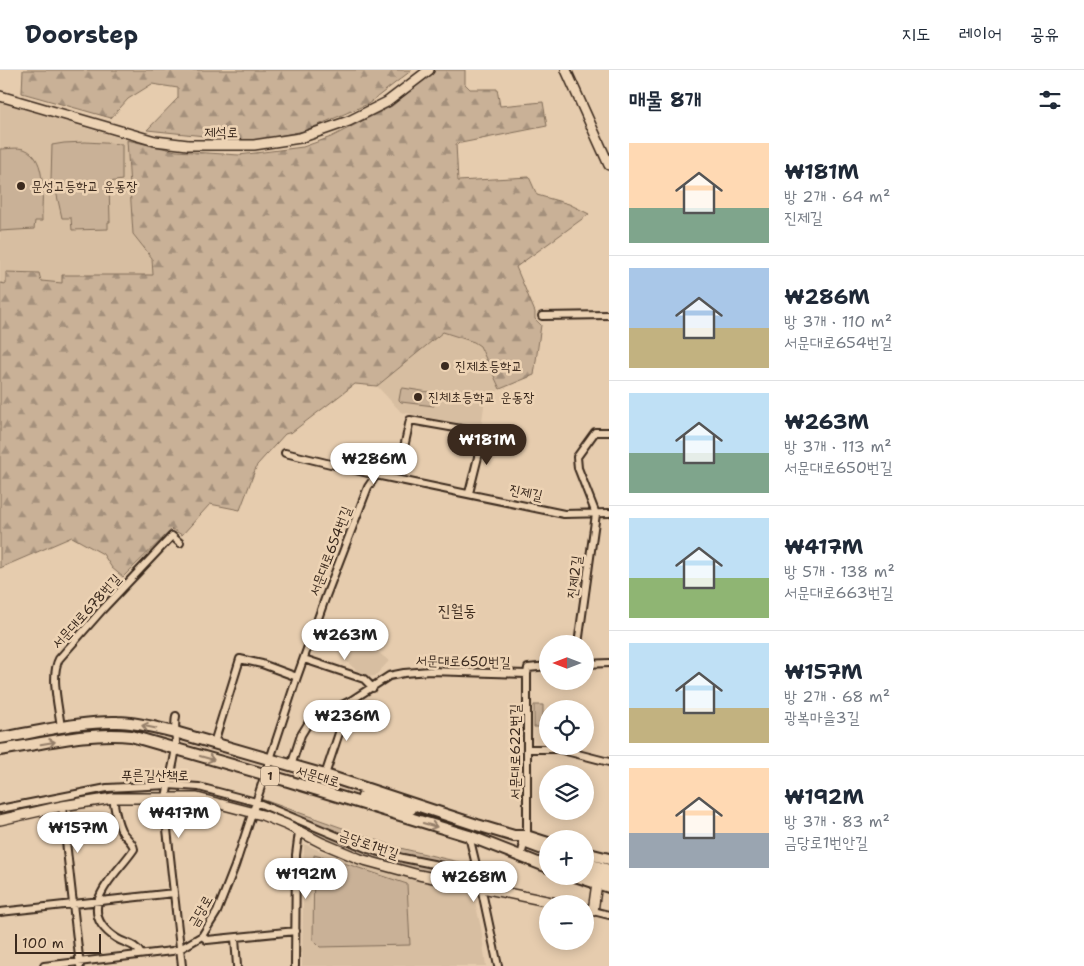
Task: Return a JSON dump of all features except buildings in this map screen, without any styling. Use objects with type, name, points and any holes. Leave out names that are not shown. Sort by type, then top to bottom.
[{"type":"main road","name":"서문대로","points":[[0,738],[62,728],[117,722],[175,732],[325,775],[514,836],[539,841]]},
{"type":"main road","name":"서문대로","points":[[0,750],[62,740],[118,735],[132,736],[469,836],[539,863]]},
{"type":"main road","points":[[301,785],[292,781],[292,778],[407,810],[417,806]]},
{"type":"main road","name":"서문대로","points":[[525,839],[539,847]]},
{"type":"main road","points":[[594,856],[609,860]]},
{"type":"main road","name":"서문대로","points":[[534,861],[539,861]]},
{"type":"main road","points":[[594,866],[609,870]]},
{"type":"main road","points":[[594,873],[609,878]]},
{"type":"main road","points":[[594,882],[609,886]]},
{"type":"street","name":"제석로","points":[[0,96],[155,141],[188,145],[254,145],[300,138],[349,121],[387,102],[429,70]]},
{"type":"street","points":[[566,70],[609,165]]},
{"type":"street","points":[[542,316],[609,315]]},
{"type":"street","name":"서문대로654번길","points":[[264,774],[326,596],[365,494],[381,468],[403,452],[410,420],[484,434],[469,493]]},
{"type":"street","points":[[596,514],[577,463],[577,457],[595,432],[609,432]]},
{"type":"street","name":"진제길","points":[[285,453],[376,475],[564,514],[609,513]]},
{"type":"street","name":"진제2길","points":[[579,635],[596,514]]},
{"type":"street","name":"서문대로678번길","points":[[62,728],[55,675],[59,659],[172,536],[180,544]]},
{"type":"street","points":[[214,743],[240,659],[262,664],[297,677]]},
{"type":"street","points":[[304,659],[364,679],[373,688]]},
{"type":"street","points":[[594,664],[609,663]]},
{"type":"street","points":[[527,674],[528,668],[539,667]]},
{"type":"street","name":"서문대로650번길","points":[[291,766],[306,725],[373,688],[389,676],[430,671],[527,674]]},
{"type":"street","name":"서문대로622번길","points":[[521,856],[527,832],[527,674]]},
{"type":"street","points":[[325,775],[348,706],[352,700]]},
{"type":"street","points":[[176,716],[175,748],[164,811],[182,966]]},
{"type":"street","points":[[527,749],[558,749],[609,762]]},
{"type":"street","name":"금당로","points":[[44,966],[80,964],[180,949],[202,936],[218,912],[253,812],[264,774]]},
{"type":"street","name":"푸른길산책로","points":[[0,808],[107,788],[168,785],[199,787],[256,802],[368,848],[403,858],[478,873]]},
{"type":"street","points":[[113,798],[121,832],[134,847],[103,889],[97,901],[96,913],[100,924],[118,940],[138,948],[141,954]]},
{"type":"street","name":"금당로1번길","points":[[0,820],[62,806],[113,798],[197,798],[253,812],[287,825],[360,859],[419,875],[539,899]]},
{"type":"street","points":[[62,806],[80,964]]},
{"type":"street","points":[[295,966],[296,854],[299,832]]},
{"type":"street","points":[[469,836],[498,966]]},
{"type":"street","points":[[593,895],[597,883]]},
{"type":"street","points":[[0,912],[174,893]]},
{"type":"street","points":[[594,911],[609,915]]},
{"type":"street","points":[[202,936],[207,940],[296,932]]},
{"type":"street","points":[[235,938],[237,966]]},
{"type":"shaded area","points":[[0,102],[127,140],[133,234],[152,258],[153,276],[63,275],[62,283],[41,281],[6,273],[6,284],[0,283]]},
{"type":"shaded area","name":"진제초등학교","points":[[443,332],[474,342],[480,346],[500,389],[485,399],[481,428],[401,412],[377,386]]},
{"type":"shaded area","points":[[359,642],[372,647],[389,661],[375,676],[364,677],[345,660]]},
{"type":"shaded area","points":[[304,844],[323,852],[388,872],[473,893],[481,928],[486,966],[302,966]]},
{"type":"green space","points":[[23,70],[412,70],[368,104],[304,131],[253,141],[147,130],[178,98],[178,88],[152,84],[128,99],[111,118],[22,93]]},
{"type":"green space","points":[[436,70],[465,70],[465,84],[470,89],[497,89],[500,106],[543,102],[547,126],[456,144],[458,181],[529,177],[537,195],[569,204],[589,214],[516,267],[535,312],[535,319],[541,325],[534,375],[500,389],[480,346],[474,342],[443,332],[377,386],[355,384],[292,432],[285,434],[257,465],[240,510],[210,504],[182,535],[172,529],[123,577],[112,568],[103,554],[72,537],[0,568],[0,283],[6,284],[6,272],[39,273],[41,281],[62,283],[62,275],[153,275],[152,258],[133,234],[127,140],[176,151],[239,155],[303,147],[331,137],[392,106]]},
{"type":"green space","points":[[85,142],[122,144],[122,180],[109,182],[110,222],[108,222],[108,229],[72,230],[71,218],[62,218],[54,182],[51,180],[52,145]]},
{"type":"green space","name":"문성고등학교 운동장","points":[[0,149],[24,149],[32,154],[37,161],[42,180],[42,221],[35,221],[34,229],[0,231]]},
{"type":"green space","name":"진체초등학교 운동장","points":[[401,389],[435,393],[434,406],[401,402],[399,400]]},
{"type":"green space","points":[[534,705],[539,705],[539,727],[534,727]]},
{"type":"green space","points":[[261,799],[396,847],[471,865],[475,880],[407,867],[353,851],[257,811]]},
{"type":"green space","points":[[314,855],[407,884],[410,945],[320,947],[313,940]]},
{"type":"place","name":"문성고등학교 운동장","points":[[21,186]]},
{"type":"place","name":"진제초등학교","points":[[445,366]]},
{"type":"place","name":"진체초등학교 운동장","points":[[418,397]]},
{"type":"district","name":"진월동","points":[[457,610]]}]
